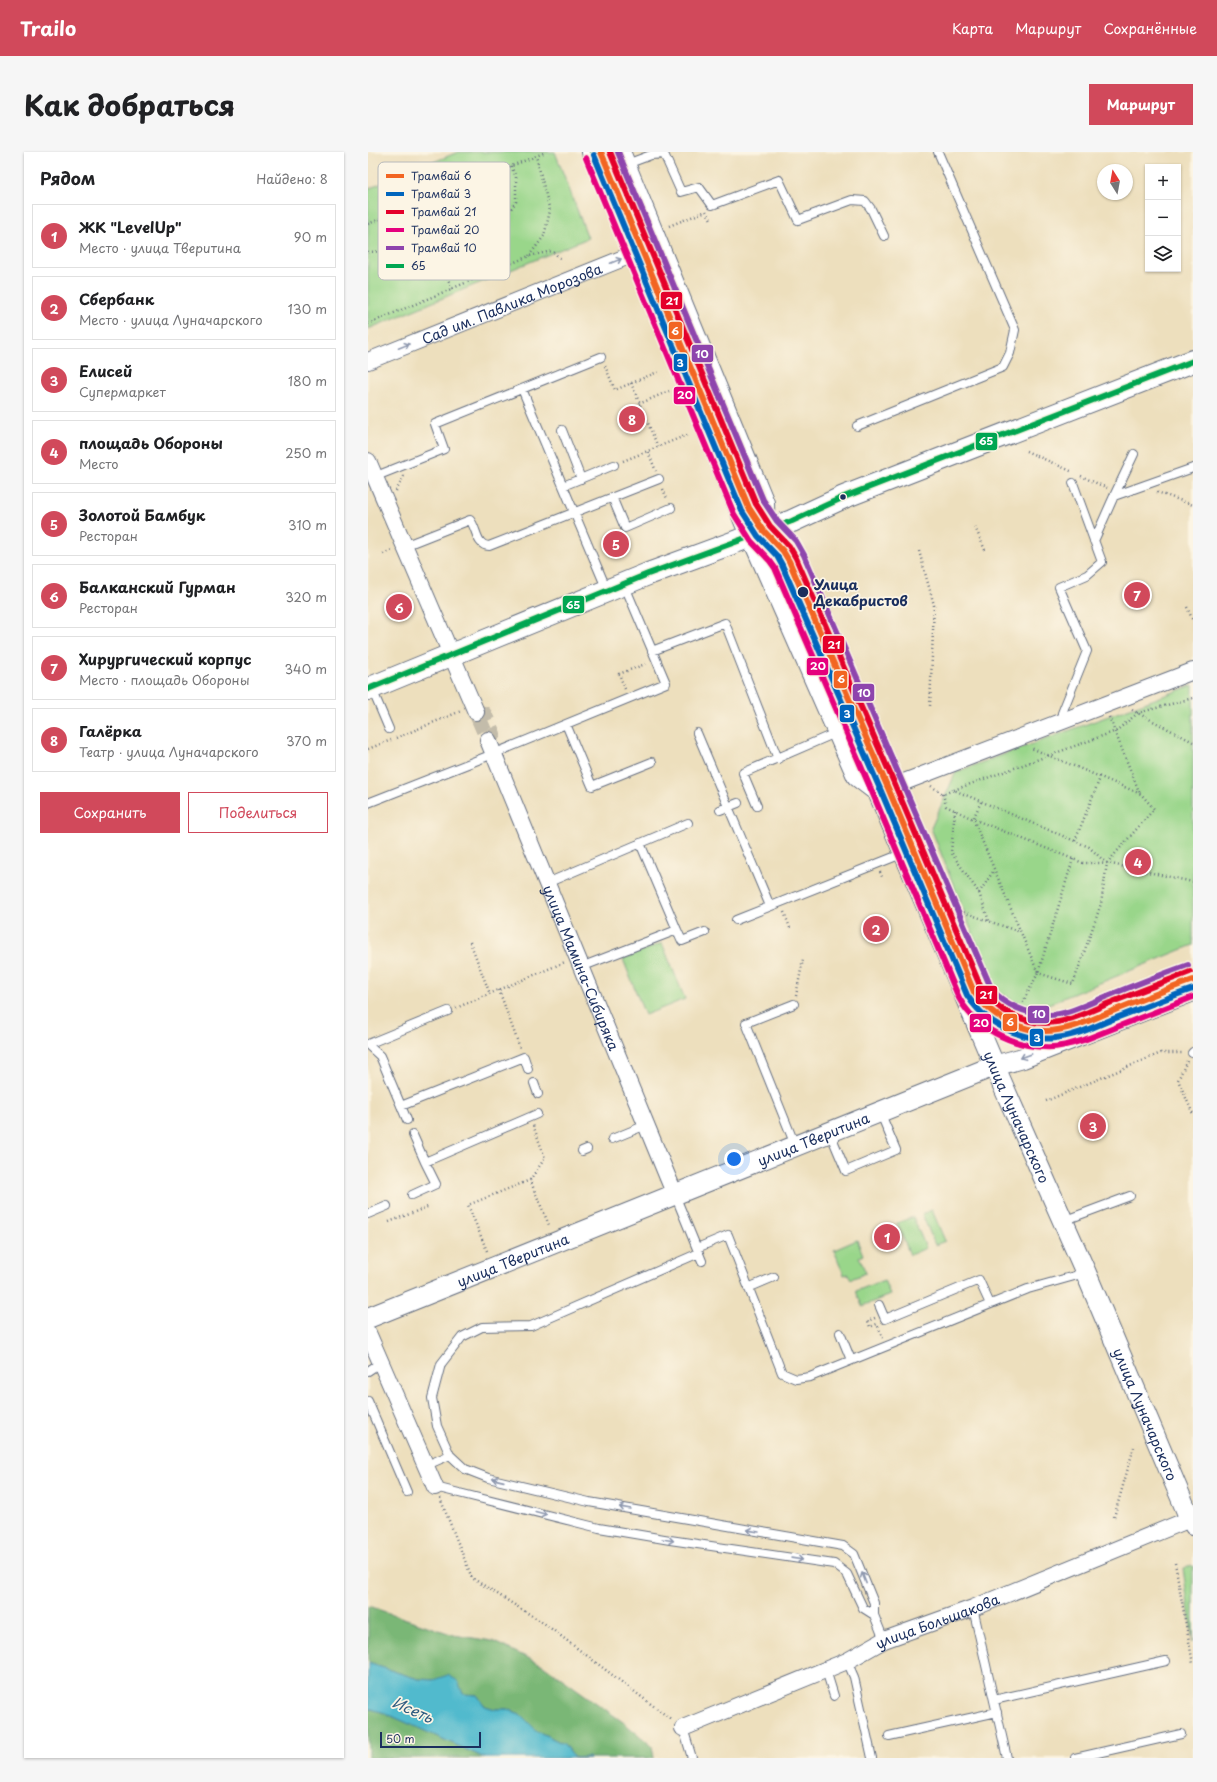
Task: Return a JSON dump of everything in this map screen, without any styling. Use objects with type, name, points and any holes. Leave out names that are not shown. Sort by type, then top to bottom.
[{"type":"main road","name":"улица Луначарского","points":[[593,152],[635,253],[757,533]]},
{"type":"main road","name":"улица Луначарского","points":[[622,158],[656,245],[763,503],[757,533]]},
{"type":"main road","points":[[370,688],[616,587],[792,521],[844,497],[1193,361]]},
{"type":"street","name":"Сад им. Павлика Морозова","points":[[368,361],[656,245]]},
{"type":"street","points":[[368,461],[450,655],[471,710]]},
{"type":"street","name":"улица Луначарского","points":[[757,533],[762,560],[839,732],[857,776],[878,792],[905,852],[994,1066],[1086,1273],[1192,1521]]},
{"type":"street","points":[[878,792],[1111,704],[1193,671]]},
{"type":"street","name":"улица Мамина-Сибиряка","points":[[490,747],[675,1195]]},
{"type":"street","name":"улица Тверитина","points":[[368,1318],[994,1066],[1022,1058],[1193,991]]},
{"type":"street","points":[[368,1333],[374,1367],[427,1465],[435,1487]]},
{"type":"street","name":"улица Большакова","points":[[683,1728],[847,1661],[884,1640],[974,1608],[1192,1521]]},
{"type":"lane","points":[[857,426],[1003,367],[1010,353],[1015,330],[938,152]]},
{"type":"lane","points":[[602,173],[622,158],[664,154],[681,192],[699,187],[712,205],[779,180],[798,220],[852,200],[864,202],[871,209],[884,236]]},
{"type":"lane","points":[[374,476],[444,449],[435,424],[601,357]]},
{"type":"lane","points":[[368,803],[490,747],[566,724],[666,683],[652,651],[574,512],[522,389]]},
{"type":"lane","points":[[562,430],[581,479]]},
{"type":"lane","points":[[1094,541],[1134,454]]},
{"type":"lane","points":[[563,486],[614,465]]},
{"type":"lane","points":[[1114,496],[1193,468]]},
{"type":"lane","points":[[404,546],[470,520],[481,543],[484,546],[489,546],[659,479]]},
{"type":"lane","points":[[1062,712],[1087,651],[1059,587],[1087,575],[1102,562],[1073,483]]},
{"type":"lane","points":[[612,497],[625,528],[671,508]]},
{"type":"lane","points":[[652,651],[725,623],[778,759]]},
{"type":"lane","points":[[370,688],[389,729]]},
{"type":"lane","points":[[566,724],[592,786],[652,762]]},
{"type":"lane","points":[[757,806],[743,773],[839,732]]},
{"type":"lane","points":[[697,733],[724,809],[770,906]]},
{"type":"lane","points":[[724,809],[738,803]]},
{"type":"lane","points":[[547,883],[688,824]]},
{"type":"lane","points":[[640,844],[682,941],[705,932]]},
{"type":"lane","points":[[736,920],[905,852]]},
{"type":"lane","points":[[581,967],[677,930]]},
{"type":"lane","points":[[794,1004],[746,1023],[796,1146]]},
{"type":"lane","points":[[407,1120],[380,1056],[368,1045],[448,1011]]},
{"type":"lane","points":[[401,1106],[524,1057],[528,1069]]},
{"type":"lane","points":[[534,1083],[538,1094]]},
{"type":"lane","points":[[830,1132],[846,1171],[896,1150],[880,1112]]},
{"type":"lane","points":[[425,1162],[537,1114]]},
{"type":"lane","points":[[612,1139],[646,1125]]},
{"type":"lane","points":[[412,1195],[436,1184],[413,1135]]},
{"type":"lane","points":[[675,1195],[699,1254]]},
{"type":"lane","points":[[1062,1221],[1130,1196]]},
{"type":"lane","points":[[368,1214],[387,1206]]},
{"type":"lane","points":[[884,1640],[874,1615],[874,1603],[854,1554],[843,1546],[590,1502],[488,1478],[465,1469],[450,1454],[437,1426],[432,1398],[442,1364],[462,1337],[482,1328],[531,1326],[699,1254],[728,1235],[782,1373],[796,1379],[810,1377],[1028,1289],[1086,1273]]},
{"type":"lane","points":[[748,1288],[774,1277]]},
{"type":"lane","points":[[879,1305],[885,1319],[979,1280],[990,1304]]},
{"type":"lane","points":[[840,1333],[852,1360]]},
{"type":"lane","points":[[368,1401],[407,1492]]},
{"type":"lane","points":[[427,1465],[450,1454]]},
{"type":"lane","points":[[435,1487],[599,1528],[834,1564],[846,1574],[864,1608],[874,1615]]},
{"type":"lane","points":[[974,1608],[1007,1758]]},
{"type":"lane","points":[[847,1661],[854,1677],[872,1758]]},
{"type":"lane","points":[[994,1700],[1166,1661]]},
{"type":"lane","points":[[826,1670],[834,1696]]},
{"type":"lane","points":[[889,1736],[997,1712]]},
{"type":"lane","points":[[683,1728],[692,1758]]},
{"type":"lane","points":[[1075,1758],[1181,1734]]},
{"type":"path","points":[[510,210],[516,202],[516,178],[511,166],[546,152]]},
{"type":"path","points":[[528,256],[544,236],[550,211],[536,156]]},
{"type":"path","points":[[669,226],[706,211],[712,221]]},
{"type":"path","points":[[368,224],[378,220]]},
{"type":"path","points":[[368,252],[378,251]]},
{"type":"path","points":[[510,264],[528,256],[552,251],[562,260]]},
{"type":"path","points":[[448,280],[452,289]]},
{"type":"path","points":[[368,324],[473,280]]},
{"type":"path","points":[[601,357],[615,390],[660,371]]},
{"type":"path","points":[[631,384],[658,447]]},
{"type":"path","points":[[639,404],[669,391]]},
{"type":"path","points":[[614,465],[687,435]]},
{"type":"path","points":[[387,508],[412,462]]},
{"type":"path","points":[[976,527],[985,550]]},
{"type":"path","points":[[919,552],[934,605],[930,706]]},
{"type":"path","points":[[1187,607],[1193,621]]},
{"type":"path","points":[[942,794],[1116,731],[1138,713],[1193,698]]},
{"type":"path","points":[[981,802],[973,819],[1038,973],[1073,984],[1101,904],[1107,863],[1154,808],[1141,794],[1116,731],[1111,704],[1138,713],[1193,742]]},
{"type":"path","points":[[368,750],[471,710]]},
{"type":"path","points":[[1014,740],[1100,778],[1141,794]]},
{"type":"path","points":[[1075,841],[1100,778]]},
{"type":"path","points":[[927,784],[942,794],[946,806],[973,819],[1083,863],[1107,863],[1193,882]]},
{"type":"path","points":[[954,790],[1089,847],[1107,863]]},
{"type":"path","points":[[955,810],[951,852],[979,893],[989,921]]},
{"type":"path","points":[[1021,1006],[1038,973],[1073,859]]},
{"type":"path","points":[[979,893],[994,870]]},
{"type":"path","points":[[780,902],[790,928]]},
{"type":"path","points":[[960,911],[1020,932]]},
{"type":"path","points":[[470,942],[490,994]]},
{"type":"path","points":[[448,1011],[565,963],[562,956]]},
{"type":"path","points":[[794,1004],[803,959]]},
{"type":"path","points":[[499,990],[524,1057]]},
{"type":"path","points":[[1046,1101],[1161,1053],[1192,1053],[1178,1080],[1193,1114]]},
{"type":"path","points":[[487,1251],[468,1205],[530,1180],[545,1158],[534,1128]]},
{"type":"path","points":[[530,1180],[549,1225]]},
{"type":"path","points":[[390,1222],[407,1217],[430,1206]]},
{"type":"path","points":[[876,1318],[868,1322],[870,1327],[877,1324],[878,1326]]},
{"type":"path","points":[[1114,1517],[1134,1447]]},
{"type":"path","points":[[435,1487],[472,1578],[545,1624],[683,1728]]},
{"type":"path","points":[[1175,1563],[1193,1664]]},
{"type":"green space","points":[[458,152],[555,152],[588,238],[510,270],[510,162],[434,162]]},
{"type":"green space","points":[[378,185],[378,280],[486,280],[368,329],[368,189]]},
{"type":"green space","points":[[1193,685],[1193,945],[1031,1011],[995,990],[931,828],[956,772]]},
{"type":"green space","points":[[662,943],[685,999],[645,1015],[623,959]]},
{"type":"green space","points":[[932,1210],[945,1241],[935,1245],[922,1214]]},
{"type":"green space","points":[[913,1217],[926,1248],[910,1255],[897,1223]]},
{"type":"green space","points":[[857,1240],[863,1255],[859,1257],[866,1273],[851,1279],[848,1274],[844,1275],[834,1250]]},
{"type":"green space","points":[[884,1280],[890,1295],[862,1306],[856,1291]]},
{"type":"green space","points":[[1193,1566],[1193,1642],[1183,1568]]},
{"type":"green space","points":[[368,1606],[454,1635],[492,1641],[543,1665],[623,1722],[652,1746],[654,1758],[574,1758],[564,1744],[537,1731],[520,1714],[507,1709],[495,1709],[485,1706],[477,1695],[462,1694],[458,1681],[418,1679],[368,1663]]},
{"type":"green space","points":[[368,1708],[385,1713],[485,1758],[368,1758]]},
{"type":"water","name":"Исеть","points":[[368,1663],[418,1679],[433,1680],[448,1675],[458,1681],[463,1694],[477,1695],[485,1706],[495,1709],[507,1709],[520,1714],[537,1731],[564,1744],[574,1758],[485,1758],[385,1713],[368,1708]]},
{"type":"tunnel","points":[[476,712],[484,714],[493,734],[488,740],[476,712]]},
{"type":"tram line","name":"6","points":[[601,152],[749,508],[764,531],[783,551],[789,561],[888,788],[974,992],[988,1008],[1015,1025],[1036,1030],[1055,1031],[1079,1024],[1193,980]]},
{"type":"tram line","name":"21","points":[[610,152],[756,504],[770,526],[789,546],[796,558],[895,785],[981,988],[987,996],[1009,1013],[1027,1020],[1054,1023],[1077,1016],[1190,972]]},
{"type":"tram line","name":"10","points":[[618,152],[763,500],[777,521],[796,541],[804,555],[992,990],[1003,1000],[1024,1011],[1054,1015],[1076,1009],[1188,965]]},
{"type":"tram line","name":"3","points":[[594,155],[742,511],[758,536],[777,556],[782,565],[881,791],[967,995],[974,1005],[994,1022],[1017,1034],[1030,1037],[1055,1038],[1078,1033],[1193,989]]},
{"type":"tram line","name":"20","points":[[586,158],[734,514],[751,541],[775,568],[959,998],[966,1009],[984,1026],[1007,1039],[1032,1046],[1054,1047],[1084,1040],[1193,997]]},
{"type":"transit line","name":"65","points":[[593,152],[751,535]]},
{"type":"transit line","name":"65","points":[[368,689],[648,574],[792,521],[844,497],[1193,361]]},
{"type":"place","name":"Галёрка","points":[[632,419]]},
{"type":"place","name":"Золотой Бамбук","points":[[616,544]]},
{"type":"place","name":"Улица Декабристов","points":[[803,592]]},
{"type":"place","name":"Хирургический корпус","points":[[1137,595]]},
{"type":"place","name":"Балканский Гурман","points":[[399,607]]},
{"type":"place","name":"площадь Обороны","points":[[1138,862]]},
{"type":"place","name":"Сбербанк","points":[[876,929]]},
{"type":"place","name":"Елисей","points":[[1093,1126]]},
{"type":"place","name":"ЖК \"LevelUp\"","points":[[887,1237]]}]
